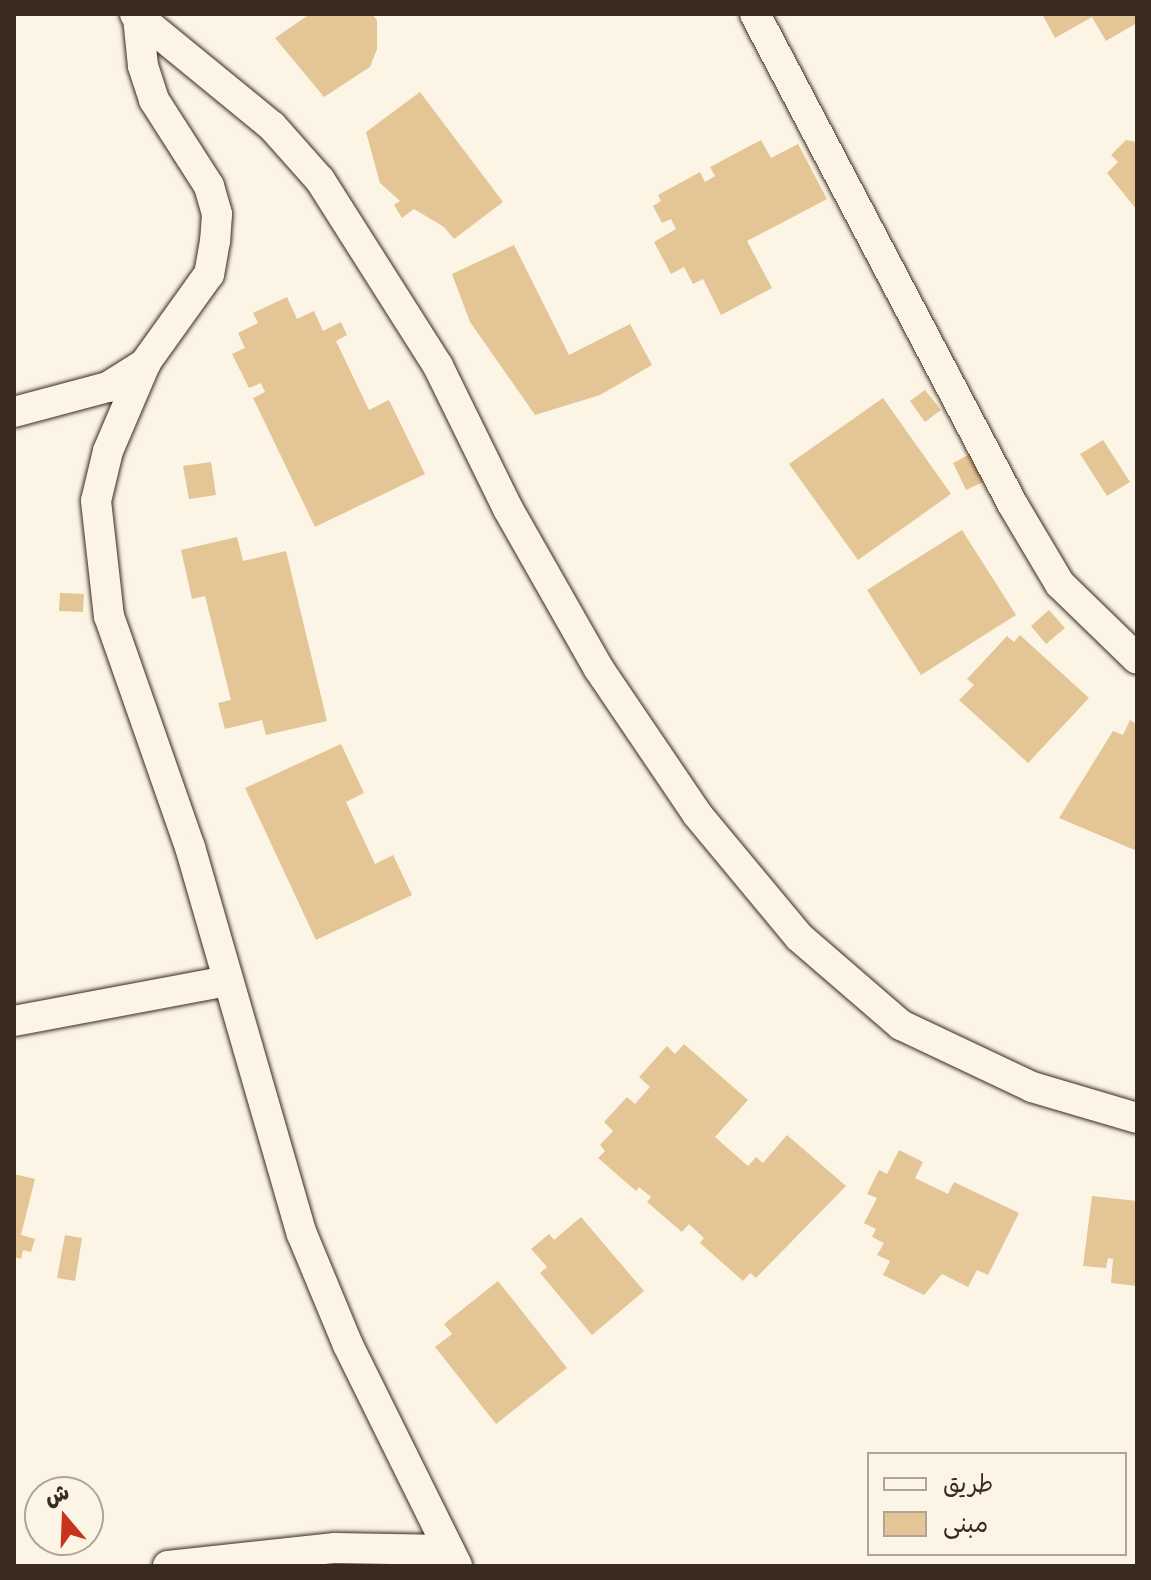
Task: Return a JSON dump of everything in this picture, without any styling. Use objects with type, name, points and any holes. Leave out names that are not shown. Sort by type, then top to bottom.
[{"type":"street","points":[[755,14],[784,61],[885,269],[1013,505],[1060,584],[1137,659]]},
{"type":"street","points":[[136,16],[143,66],[154,100],[209,186],[217,214],[209,274],[146,362],[108,451],[96,501],[98,544],[109,616],[190,847],[302,1234],[348,1345],[453,1558]]},
{"type":"street","points":[[136,16],[272,126],[320,180],[438,366],[508,509],[599,669],[697,814],[799,937],[901,1025],[1032,1087],[1137,1118]]},
{"type":"street","points":[[14,412],[108,387],[146,362]]},
{"type":"street","points":[[14,1021],[227,981]]},
{"type":"street","points":[[168,1566],[335,1548],[453,1558]]},
{"type":"building","points":[[310,14],[372,14],[377,20],[377,49],[370,67],[324,97],[275,38]]},
{"type":"building","points":[[1042,14],[1137,14],[1137,23],[1106,41],[1092,17],[1055,38]]},
{"type":"building","points":[[420,92],[503,202],[454,239],[444,227],[414,209],[402,218],[394,205],[400,201],[380,183],[366,132]]},
{"type":"building","points":[[761,140],[771,158],[798,144],[827,199],[747,241],[772,288],[721,315],[703,279],[693,284],[684,267],[671,274],[654,242],[676,229],[671,219],[662,223],[653,206],[661,201],[658,195],[700,172],[705,182],[715,176],[710,167]]},
{"type":"building","points":[[1126,140],[1137,142],[1137,210],[1107,173],[1118,162],[1111,155]]},
{"type":"building","points":[[514,245],[569,355],[630,324],[652,365],[600,395],[535,415],[470,322],[452,274]]},
{"type":"building","points":[[287,297],[297,319],[314,311],[323,331],[341,322],[347,335],[336,341],[369,410],[389,400],[425,474],[315,527],[253,398],[265,392],[261,383],[249,388],[232,354],[245,348],[238,333],[258,323],[253,313]]},
{"type":"building","points":[[925,390],[941,410],[925,422],[910,401]]},
{"type":"building","points":[[883,398],[951,494],[858,560],[789,464]]},
{"type":"building","points":[[1103,440],[1130,482],[1107,496],[1080,454]]},
{"type":"building","points":[[972,453],[985,481],[966,490],[953,463]]},
{"type":"building","points":[[211,462],[216,495],[189,499],[183,466]]},
{"type":"building","points":[[962,530],[1016,615],[921,675],[867,590]]},
{"type":"building","points":[[237,537],[243,561],[286,551],[327,721],[266,735],[262,720],[225,729],[218,703],[231,700],[205,596],[192,599],[181,550]]},
{"type":"building","points":[[60,593],[84,594],[83,612],[59,611]]},
{"type":"building","points":[[1049,610],[1065,628],[1046,644],[1031,626]]},
{"type":"building","points":[[1020,635],[1089,698],[1028,763],[959,700],[974,685],[967,679],[1007,636],[1014,642]]},
{"type":"building","points":[[1130,720],[1137,724],[1137,851],[1059,818],[1113,731],[1123,735]]},
{"type":"building","points":[[341,744],[364,793],[346,802],[375,864],[393,855],[412,895],[316,940],[245,788]]},
{"type":"building","points":[[684,1044],[748,1100],[715,1137],[748,1166],[756,1157],[763,1163],[787,1135],[846,1186],[756,1278],[750,1273],[743,1281],[700,1243],[704,1238],[689,1224],[682,1232],[647,1202],[651,1197],[639,1187],[636,1191],[598,1158],[605,1151],[600,1145],[613,1131],[604,1122],[627,1097],[635,1104],[650,1087],[639,1077],[667,1046],[675,1054]]},
{"type":"building","points":[[899,1150],[923,1162],[915,1178],[948,1194],[954,1182],[1019,1213],[988,1275],[977,1270],[968,1287],[942,1274],[924,1295],[883,1275],[890,1261],[877,1255],[884,1243],[872,1237],[876,1229],[864,1223],[877,1198],[867,1194],[879,1170],[887,1174]]},
{"type":"building","points":[[14,1174],[35,1179],[21,1235],[35,1239],[31,1252],[23,1250],[21,1259],[14,1257]]},
{"type":"building","points":[[1092,1196],[1137,1201],[1137,1286],[1111,1283],[1113,1259],[1108,1258],[1106,1268],[1083,1266]]},
{"type":"building","points":[[581,1217],[644,1291],[592,1335],[540,1273],[547,1267],[531,1249],[549,1234],[554,1240]]},
{"type":"building","points":[[65,1235],[82,1238],[75,1281],[57,1278]]},
{"type":"building","points":[[498,1281],[567,1368],[496,1424],[435,1347],[452,1334],[444,1324]]}]
